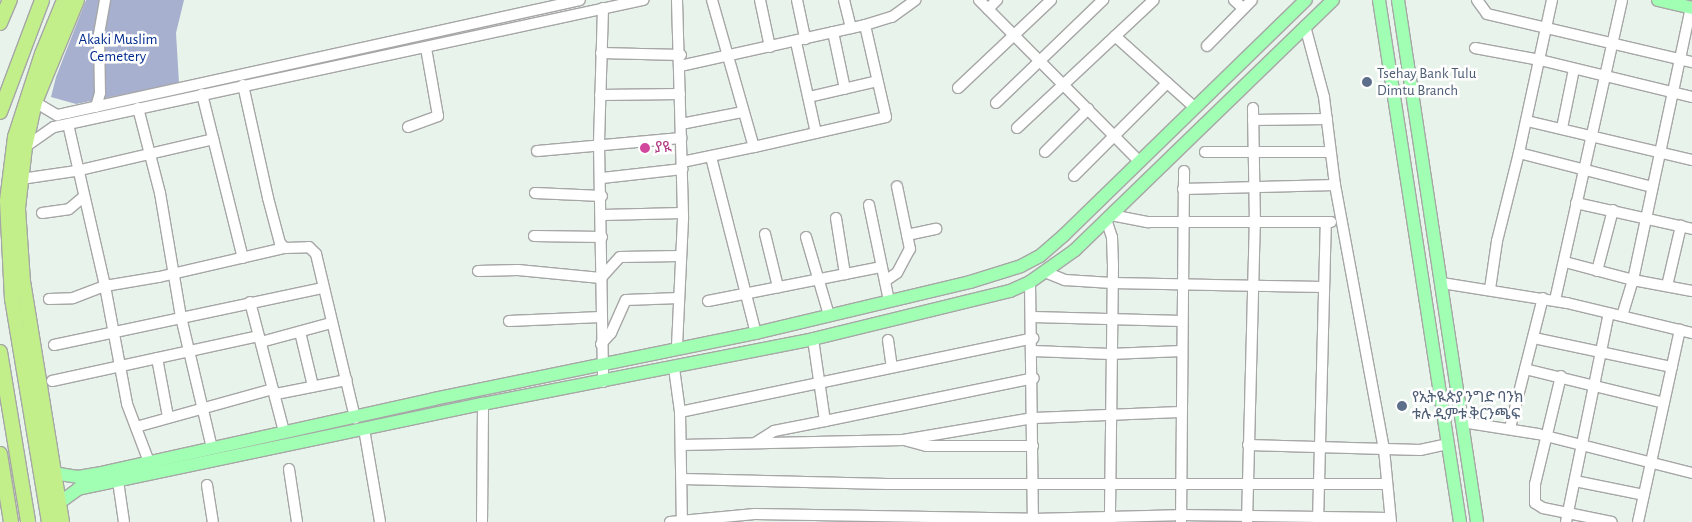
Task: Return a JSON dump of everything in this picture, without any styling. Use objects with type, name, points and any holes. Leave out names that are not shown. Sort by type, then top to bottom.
[{"type":"highway","points":[[0,24],[10,0]]},
{"type":"highway","points":[[0,112],[42,0]]},
{"type":"highway","points":[[49,522],[12,299],[7,201],[16,136],[42,54],[64,0]]},
{"type":"highway","points":[[62,522],[22,274],[18,218],[25,147],[35,102],[77,0]]},
{"type":"highway","points":[[0,352],[28,522]]},
{"type":"highway","points":[[0,454],[11,522]]},
{"type":"main road","points":[[58,503],[78,489],[483,404],[603,382],[813,339],[984,299],[1030,282],[1075,250],[1332,0]]},
{"type":"main road","points":[[1379,0],[1460,522]]},
{"type":"main road","points":[[1398,0],[1477,522]]},
{"type":"main road","points":[[1658,0],[1691,8]]},
{"type":"main road","points":[[53,473],[78,477],[600,364],[756,333],[970,282],[1040,256],[1139,162],[1299,2]]},
{"type":"street","points":[[96,107],[101,83],[98,34],[105,0]]},
{"type":"street","points":[[35,102],[57,115],[550,4],[580,0]]},
{"type":"street","points":[[25,147],[54,127],[643,0]]},
{"type":"street","points":[[677,0],[682,165],[678,348]]},
{"type":"street","points":[[712,0],[742,112],[754,147]]},
{"type":"street","points":[[760,0],[770,46]]},
{"type":"street","points":[[797,0],[809,97],[816,133]]},
{"type":"street","points":[[844,0],[852,28]]},
{"type":"street","points":[[979,0],[1139,162]]},
{"type":"street","points":[[988,9],[997,0]]},
{"type":"street","points":[[958,88],[1051,0]]},
{"type":"street","points":[[996,103],[1103,0]]},
{"type":"street","points":[[1017,128],[1066,86],[1115,36],[1154,0]]},
{"type":"street","points":[[1234,0],[1243,8]]},
{"type":"street","points":[[1207,46],[1252,0]]},
{"type":"street","points":[[1476,0],[1487,14],[1692,62]]},
{"type":"street","points":[[1490,289],[1497,241],[1519,153],[1552,0]]},
{"type":"street","points":[[1555,300],[1622,0]]},
{"type":"street","points":[[601,53],[680,61],[727,55],[865,25],[892,17],[912,1]]},
{"type":"street","points":[[603,8],[599,144],[603,215],[600,364],[603,382]]},
{"type":"street","points":[[1622,316],[1633,280],[1691,8]]},
{"type":"street","points":[[602,178],[682,165],[886,117],[865,25]]},
{"type":"street","points":[[670,522],[755,518],[1391,520],[1385,484],[1384,448],[1335,186],[1320,76],[1306,26]]},
{"type":"street","points":[[833,32],[845,88]]},
{"type":"street","points":[[1115,36],[1194,107]]},
{"type":"street","points":[[408,127],[438,116],[426,48]]},
{"type":"street","points":[[1475,48],[1540,60],[1692,97]]},
{"type":"street","points":[[1562,128],[1574,69]]},
{"type":"street","points":[[809,97],[877,81]]},
{"type":"street","points":[[1074,176],[1167,83]]},
{"type":"street","points":[[243,85],[268,198],[280,243],[285,248]]},
{"type":"street","points":[[202,94],[243,258]]},
{"type":"street","points":[[600,94],[680,94]]},
{"type":"street","points":[[138,108],[150,152],[175,274],[181,317],[205,407],[212,448]]},
{"type":"street","points":[[1247,520],[1254,224],[1253,108]]},
{"type":"street","points":[[1045,152],[1088,110]]},
{"type":"street","points":[[681,124],[742,112]]},
{"type":"street","points":[[1253,120],[1327,119]]},
{"type":"street","points":[[1526,121],[1692,160]]},
{"type":"street","points":[[68,124],[82,198],[105,286],[126,404],[149,462]]},
{"type":"street","points":[[537,151],[681,138]]},
{"type":"street","points":[[21,178],[76,171],[150,152],[213,139]]},
{"type":"street","points":[[1205,152],[1253,154],[1330,152]]},
{"type":"street","points":[[1519,153],[1652,187]]},
{"type":"street","points":[[711,157],[756,333]]},
{"type":"street","points":[[1181,518],[1184,171]]},
{"type":"street","points":[[885,281],[897,273],[907,259],[910,249],[897,186]]},
{"type":"street","points":[[1184,189],[1253,190],[1335,186]]},
{"type":"street","points":[[536,193],[602,196]]},
{"type":"street","points":[[42,213],[69,209],[82,198]]},
{"type":"street","points":[[1576,203],[1646,217],[1692,229]]},
{"type":"street","points":[[868,205],[889,301]]},
{"type":"street","points":[[1597,271],[1612,210]]},
{"type":"street","points":[[603,215],[682,213]]},
{"type":"street","points":[[1110,519],[1112,237],[1108,217],[1148,222],[1183,223],[1342,222]]},
{"type":"street","points":[[836,218],[845,274]]},
{"type":"street","points":[[1318,520],[1326,222]]},
{"type":"street","points":[[1667,286],[1681,226]]},
{"type":"street","points":[[907,235],[936,229]]},
{"type":"street","points":[[765,234],[778,287]]},
{"type":"street","points":[[534,236],[602,237]]},
{"type":"street","points":[[806,237],[829,315]]},
{"type":"street","points":[[49,299],[73,298],[105,286],[175,274],[285,248],[309,247],[316,254],[331,323],[339,342],[355,418]]},
{"type":"street","points":[[601,278],[620,257],[681,256]]},
{"type":"street","points":[[1565,262],[1633,280],[1692,291]]},
{"type":"street","points":[[708,301],[882,267]]},
{"type":"street","points":[[478,271],[518,270],[601,278]]},
{"type":"street","points":[[1046,272],[1065,280],[1112,284],[1323,287]]},
{"type":"street","points":[[1030,282],[1034,351],[1033,520]]},
{"type":"street","points":[[1442,283],[1555,300],[1680,330],[1692,331]]},
{"type":"street","points":[[54,344],[323,288]]},
{"type":"street","points":[[601,344],[611,333],[626,300],[680,298]]},
{"type":"street","points":[[1510,428],[1543,298]]},
{"type":"street","points":[[250,302],[275,391],[284,432]]},
{"type":"street","points":[[1567,518],[1609,313]]},
{"type":"street","points":[[1033,317],[1182,321]]},
{"type":"street","points":[[509,321],[601,318]]},
{"type":"street","points":[[52,381],[120,367],[191,349],[300,332],[331,323]]},
{"type":"street","points":[[1638,522],[1680,330]]},
{"type":"street","points":[[300,332],[313,386]]},
{"type":"street","points":[[680,412],[820,385],[1033,338]]},
{"type":"street","points":[[1534,338],[1672,367]]},
{"type":"street","points":[[813,339],[825,421]]},
{"type":"street","points":[[888,340],[892,368]]},
{"type":"street","points":[[1034,351],[1110,354],[1182,351]]},
{"type":"street","points":[[157,358],[168,417]]},
{"type":"street","points":[[674,368],[682,445],[682,520]]},
{"type":"street","points":[[1525,369],[1560,376],[1664,403]]},
{"type":"street","points":[[1560,376],[1535,484],[1535,503],[1567,518],[1612,522]]},
{"type":"street","points":[[755,443],[774,431],[1034,378]]},
{"type":"street","points":[[136,427],[205,407],[275,391],[347,380]]},
{"type":"street","points":[[482,522],[483,404]]},
{"type":"street","points":[[682,445],[903,440],[1034,418],[1110,413],[1181,412]]},
{"type":"street","points":[[1462,422],[1510,428],[1692,473]]},
{"type":"street","points":[[364,429],[380,522]]},
{"type":"street","points":[[903,440],[926,446],[1033,446]]},
{"type":"street","points":[[1248,445],[1427,450],[1448,444]]},
{"type":"street","points":[[289,469],[297,522]]},
{"type":"street","points":[[683,479],[887,484],[1318,482],[1385,484]]},
{"type":"street","points":[[118,481],[124,522]]},
{"type":"street","points":[[1575,481],[1644,495]]},
{"type":"street","points":[[207,485],[213,522]]},
{"type":"green space","name":"Akaki Muslim Cemetery","points":[[86,0],[184,0],[176,33],[179,83],[76,104],[51,97],[56,77]]},
{"type":"place","name":"Tsehay Bank Tulu Dimtu Branch","points":[[1367,82]]},
{"type":"place","name":"ያዪ","points":[[645,148]]},
{"type":"place","name":"የኢትዪጵያ ንግድ ባንክ ቱሉ ዲምቱ ቅርንጫፍ","points":[[1402,406]]}]
